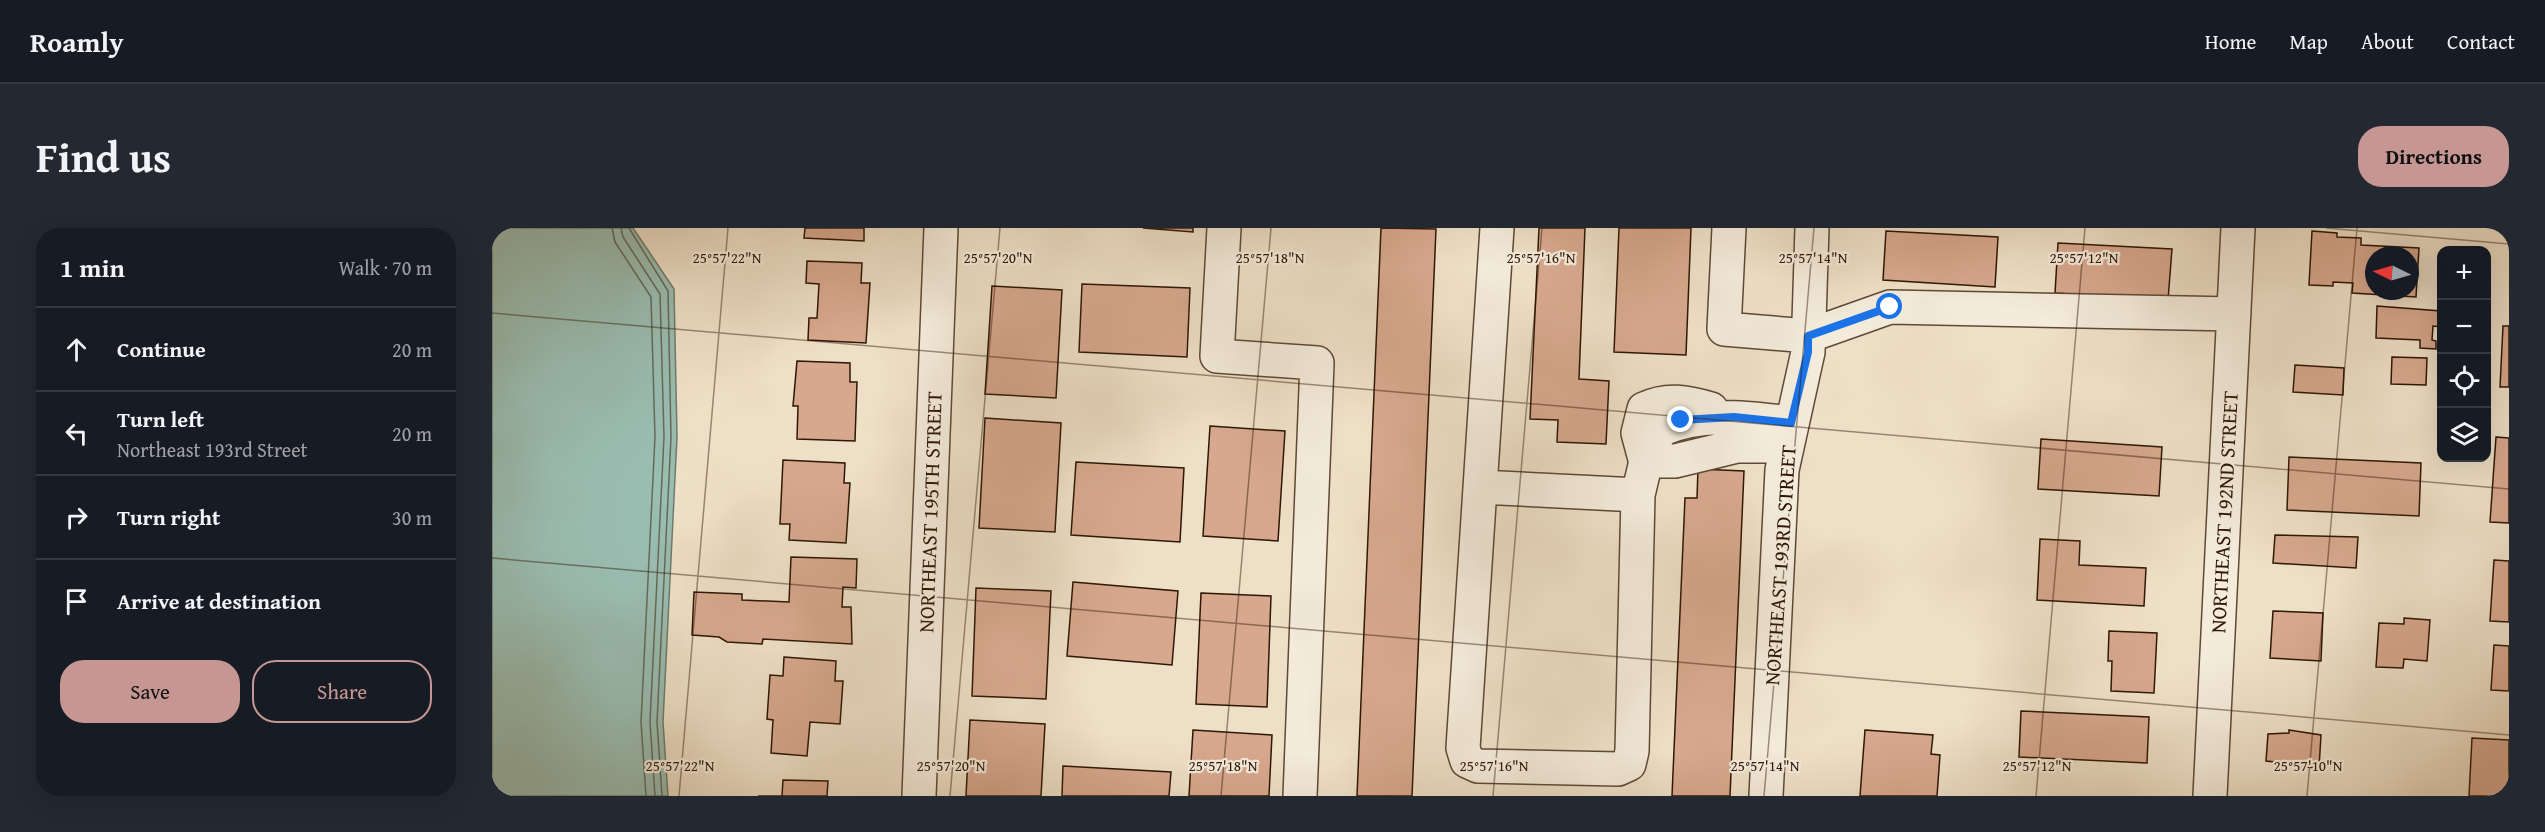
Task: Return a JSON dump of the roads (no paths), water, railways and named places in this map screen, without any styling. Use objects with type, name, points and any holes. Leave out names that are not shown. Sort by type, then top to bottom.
[{"type":"street","name":"NORTHEAST 195TH STREET","points":[[919,796],[941,228]]},
{"type":"street","points":[[1224,228],[1217,356],[1317,363],[1300,796]]},
{"type":"street","points":[[1729,228],[1724,329],[1808,336],[1890,307],[2234,314]]},
{"type":"street","name":"NORTHEAST 193RD STREET","points":[[1766,796],[1780,505],[1789,434],[1808,352],[1812,228]]},
{"type":"street","name":"NORTHEAST 192ND STREET","points":[[2210,796],[2238,228]]},
{"type":"street","points":[[1497,229],[1463,748],[1467,761],[1478,766],[1618,770],[1629,764],[1632,751],[1638,495],[1646,461],[1660,430],[1681,420],[1734,417],[1789,434]]},
{"type":"street","points":[[1646,461],[1675,460],[1789,434]]},
{"type":"street","points":[[1480,487],[1638,495]]},
{"type":"water","points":[[492,228],[633,228],[674,289],[677,437],[663,722],[668,796],[492,796]]}]
